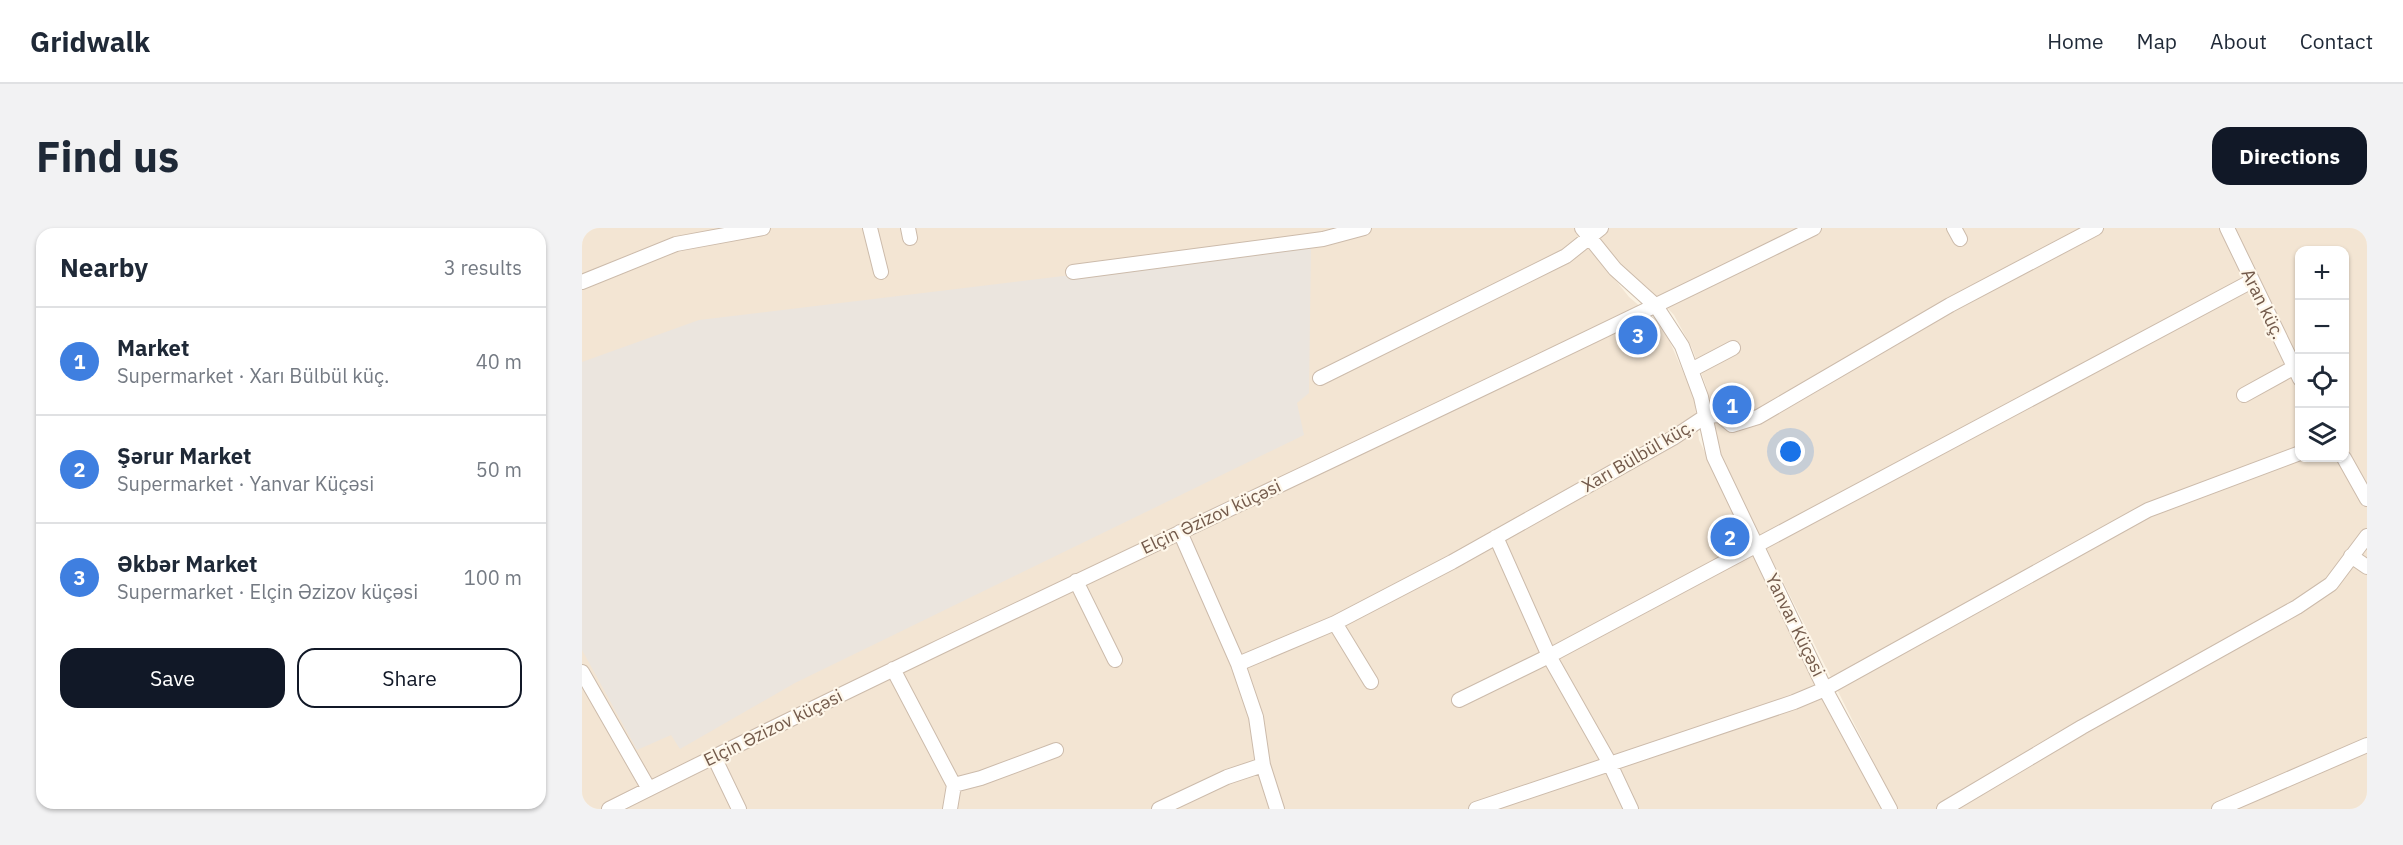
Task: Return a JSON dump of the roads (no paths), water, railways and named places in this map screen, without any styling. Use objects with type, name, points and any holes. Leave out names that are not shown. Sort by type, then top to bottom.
[{"type":"street","points":[[582,282],[676,244],[763,228]]},
{"type":"street","points":[[870,228],[881,272]]},
{"type":"street","points":[[1073,272],[1323,239],[1364,228]]},
{"type":"street","points":[[1320,378],[1566,256],[1586,234],[1601,228]]},
{"type":"street","name":"Elçin Əzizov küçəsi","points":[[609,809],[893,669],[1656,306],[1814,228]]},
{"type":"street","name":"Xarı Bülbül küç.","points":[[1238,664],[1335,623],[1496,537],[1673,438],[1706,416],[1720,415],[1732,425],[1758,417],[1950,305],[2096,228]]},
{"type":"street","name":"Aran küç.","points":[[2227,228],[2295,371]]},
{"type":"street","name":"Yanvar Küçəsi","points":[[1586,234],[1615,268],[1656,306],[1672,328],[1693,369],[1714,457],[1825,688],[1890,809]]},
{"type":"street","points":[[1459,700],[1549,656],[2252,281]]},
{"type":"street","points":[[1693,369],[1733,348]]},
{"type":"street","points":[[2244,395],[2295,373]]},
{"type":"street","points":[[1476,809],[1609,762],[1794,702],[1825,688],[2148,510],[2295,455]]},
{"type":"street","points":[[2346,462],[2367,499]]},
{"type":"street","points":[[1180,532],[1238,664],[1256,717],[1263,765],[1277,809]]},
{"type":"street","points":[[1944,809],[2082,727],[2296,608],[2331,584],[2367,536]]},
{"type":"street","points":[[1496,537],[1549,656],[1609,762],[1631,809]]},
{"type":"street","points":[[2351,556],[2367,567]]},
{"type":"street","points":[[1076,581],[1115,660]]},
{"type":"street","points":[[1335,623],[1371,682]]},
{"type":"street","points":[[893,669],[954,784],[950,809]]},
{"type":"street","points":[[582,672],[649,789]]},
{"type":"street","points":[[2219,809],[2367,745]]},
{"type":"street","points":[[954,784],[981,778],[1056,750]]},
{"type":"street","points":[[714,757],[739,809]]},
{"type":"street","points":[[1159,809],[1227,777],[1263,765]]},
{"type":"place","name":"Əkbər Market","points":[[1638,335]]},
{"type":"place","name":"Market","points":[[1732,405]]},
{"type":"place","name":"Şərur Market","points":[[1730,537]]}]
